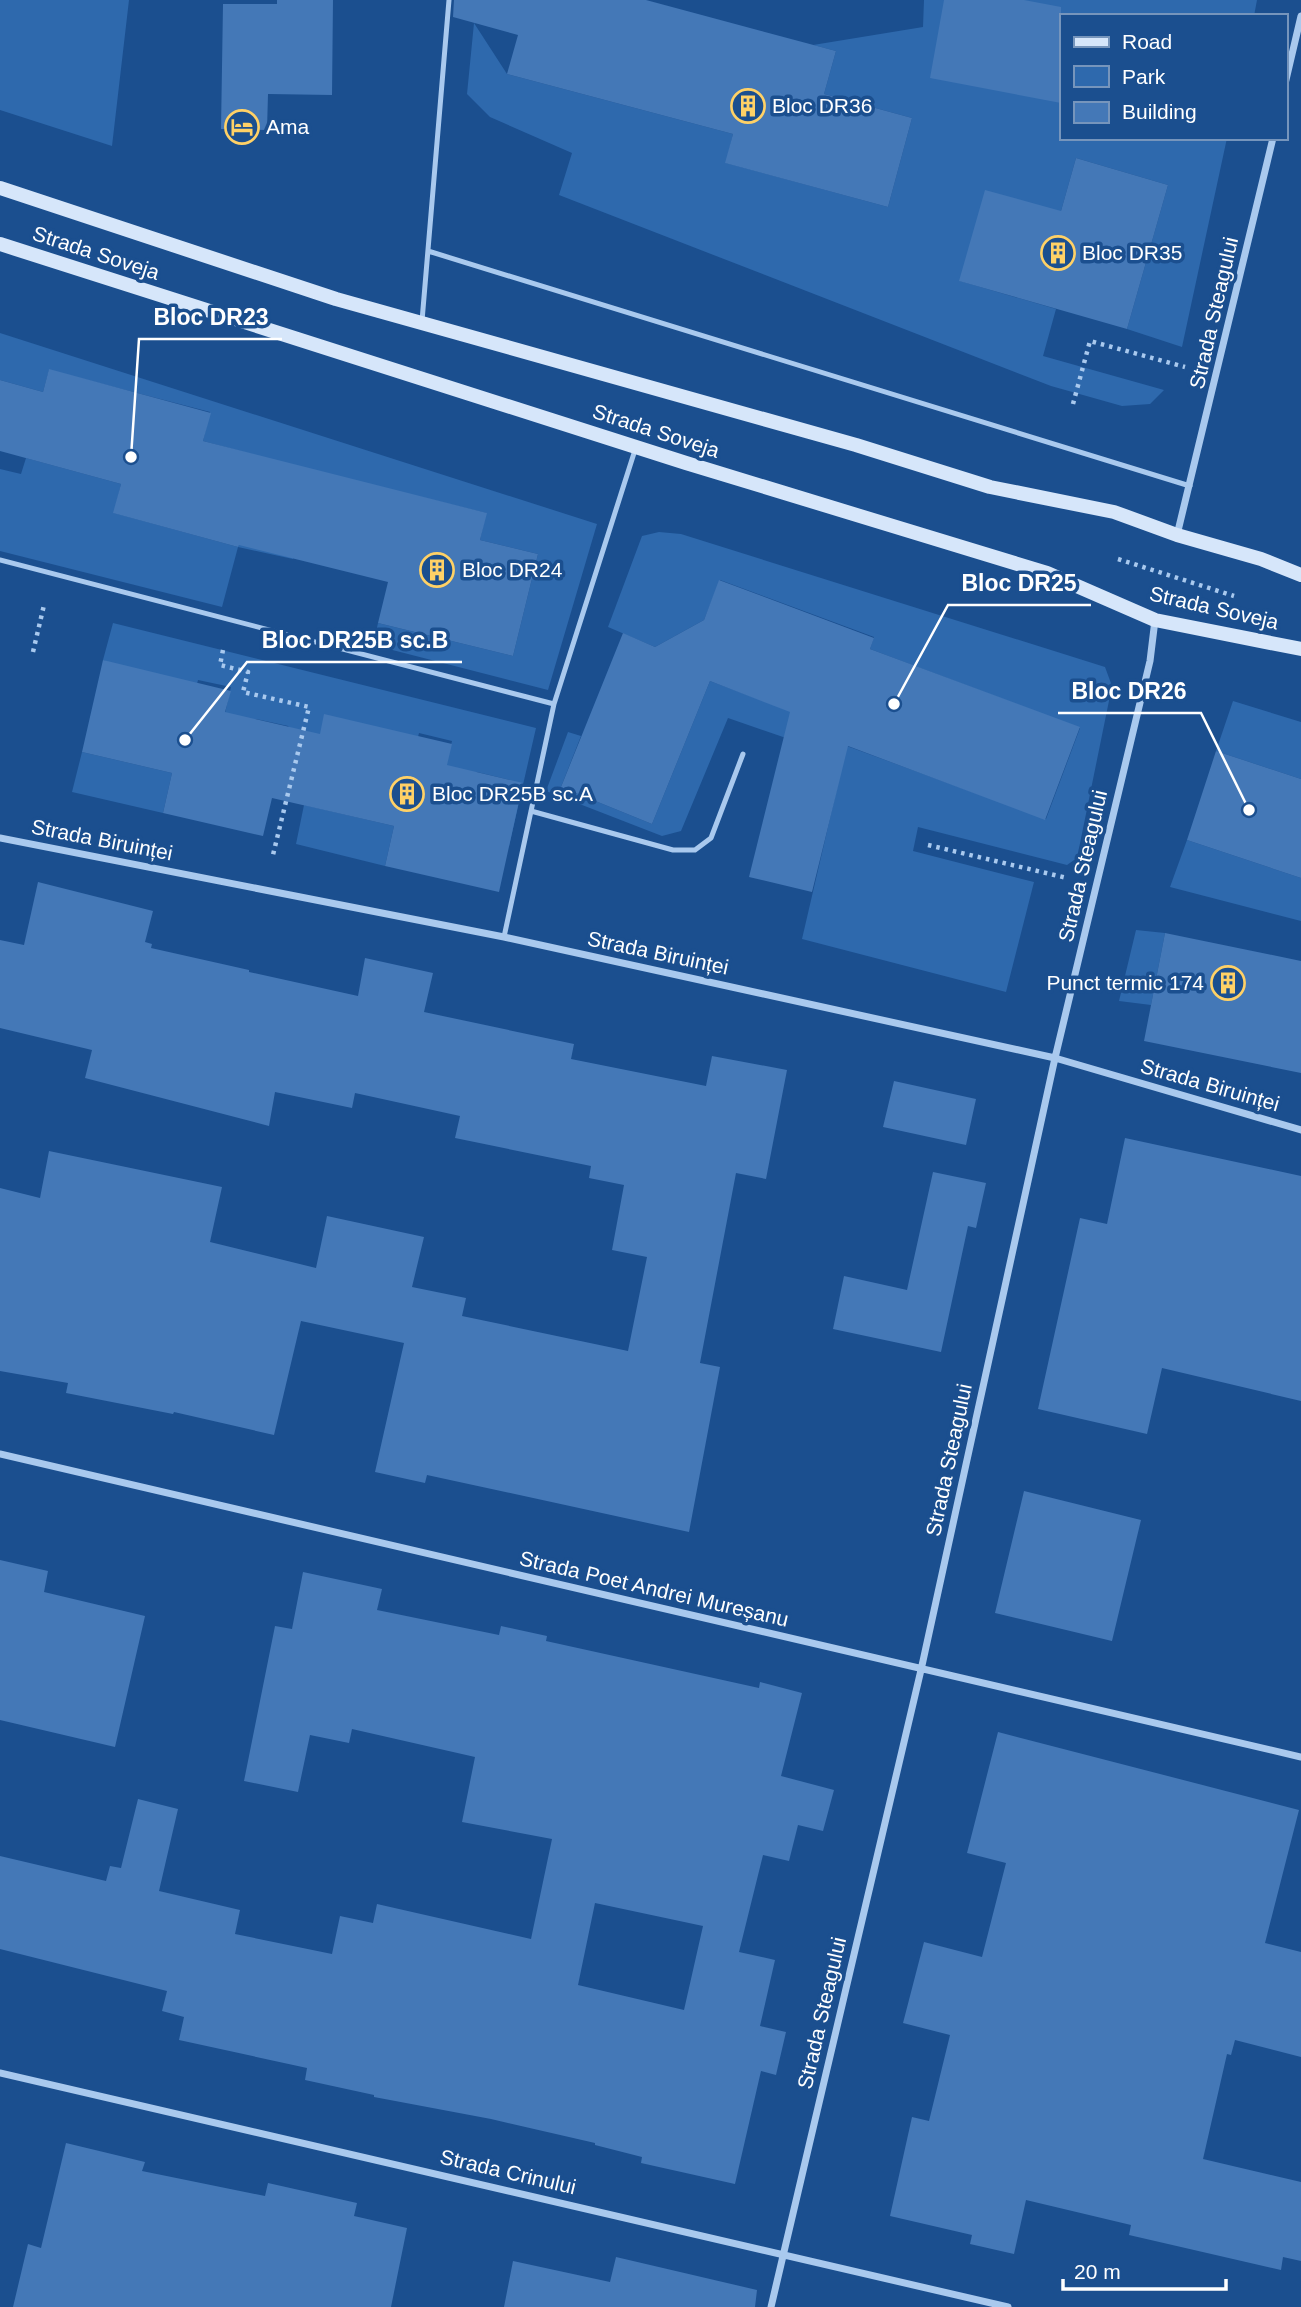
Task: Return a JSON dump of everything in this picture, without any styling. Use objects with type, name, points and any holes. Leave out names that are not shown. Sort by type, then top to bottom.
[{"type":"main road","name":"Strada Soveja","points":[[0,188],[335,299],[856,445],[990,486],[1114,512],[1177,536],[1262,559],[1301,575]]},
{"type":"main road","name":"Strada Soveja","points":[[0,244],[636,447],[1047,573],[1155,620],[1301,649]]},
{"type":"street","points":[[1287,76],[1301,16]]},
{"type":"street","name":"Strada Steagului","points":[[1177,536],[1273,140]]},
{"type":"street","name":"Strada Steagului","points":[[771,2307],[921,1670],[1055,1058],[1150,661],[1155,620]]},
{"type":"street","name":"Strada Biruinței","points":[[0,838],[505,937],[1055,1058],[1301,1130]]},
{"type":"street","name":"Strada Poet Andrei Mureșanu","points":[[0,1454],[1301,1757]]},
{"type":"street","name":"Strada Crinului","points":[[0,2073],[1008,2307]]},
{"type":"lane","points":[[422,323],[449,0]]},
{"type":"lane","points":[[428,251],[1190,486]]},
{"type":"lane","points":[[505,937],[554,704],[636,447]]},
{"type":"lane","points":[[0,560],[554,704]]},
{"type":"lane","points":[[531,811],[673,850],[695,850],[712,838],[743,754]]},
{"type":"path","points":[[1073,404],[1090,341],[1189,368]]},
{"type":"path","points":[[1118,559],[1234,596]]},
{"type":"path","points":[[33,652],[52,573]]},
{"type":"path","points":[[228,619],[220,665],[248,672],[243,692],[309,707],[264,890]]},
{"type":"path","points":[[928,845],[1097,886]]},
{"type":"green space","points":[[0,0],[129,0],[112,146],[0,110]]},
{"type":"green space","points":[[924,0],[1257,0],[1254,14],[1060,14],[1060,140],[1227,140],[1182,347],[1127,329],[1168,185],[1076,158],[1061,211],[960,281],[1056,309],[1043,356],[1164,390],[1150,404],[1122,406],[1051,386],[559,195],[572,153],[490,117],[467,94],[474,23],[507,74],[733,134],[726,163],[888,207],[912,118],[824,94],[836,51],[813,45],[923,27]]},
{"type":"green space","points":[[0,333],[597,524],[548,690],[373,645],[378,623],[513,656],[538,554],[480,540],[486,513],[315,471],[293,559],[238,547],[262,457],[203,441],[210,412],[49,370],[43,392],[0,380]]},
{"type":"green space","points":[[26,458],[121,484],[114,513],[238,547],[222,607],[0,551],[0,469],[21,474]]},
{"type":"green space","points":[[659,532],[681,534],[1105,667],[1112,686],[1077,858],[1067,865],[918,827],[913,851],[1034,882],[1006,992],[802,939],[844,758],[728,718],[681,831],[662,836],[546,791],[568,732],[581,736],[561,787],[652,824],[710,681],[840,730],[836,742],[1046,819],[1080,728],[870,649],[874,637],[720,580],[704,620],[655,647],[608,627],[642,536]]},
{"type":"green space","points":[[113,623],[536,728],[509,846],[495,843],[510,780],[477,772],[444,775],[452,741],[419,733],[415,749],[313,762],[288,726],[256,719],[223,722],[231,687],[198,680],[194,696],[103,660]]},
{"type":"green space","points":[[1233,701],[1301,722],[1301,779],[1216,751]]},
{"type":"green space","points":[[82,752],[172,773],[163,813],[72,792]]},
{"type":"green space","points":[[304,805],[394,826],[385,866],[296,844]]},
{"type":"green space","points":[[1187,840],[1301,878],[1301,921],[1170,887]]},
{"type":"green space","points":[[1136,930],[1165,933],[1151,1005],[1119,1001]]},
{"type":"building","points":[[277,0],[333,0],[332,95],[268,94],[267,130],[221,129],[223,4],[277,4]]},
{"type":"building","name":"Bloc DR36","points":[[454,0],[646,0],[836,51],[824,94],[912,118],[888,207],[725,163],[733,134],[507,74],[518,35],[453,17]]},
{"type":"building","points":[[944,0],[1024,0],[1061,7],[1060,103],[930,78]]},
{"type":"building","name":"Bloc DR35","points":[[1076,158],[1168,185],[1127,329],[959,281],[985,190],[1061,211]]},
{"type":"building","points":[[49,369],[211,413],[203,441],[487,513],[480,540],[538,554],[513,656],[378,623],[388,582],[239,545],[238,547],[113,513],[121,484],[0,451],[0,380],[43,392]]},
{"type":"building","points":[[719,580],[874,638],[870,649],[1080,727],[1045,820],[848,746],[812,892],[749,877],[790,712],[710,681],[652,824],[561,787],[623,633],[655,647],[704,620]]},
{"type":"building","points":[[103,660],[231,691],[225,712],[320,734],[324,714],[452,744],[447,765],[523,783],[499,892],[385,866],[394,826],[272,798],[263,836],[163,813],[172,773],[82,752]]},
{"type":"building","points":[[1216,751],[1301,779],[1301,878],[1187,840]]},
{"type":"building","points":[[38,882],[153,911],[145,942],[152,944],[151,948],[249,972],[358,996],[365,958],[433,973],[424,1012],[574,1044],[571,1059],[706,1086],[712,1056],[787,1070],[766,1179],[736,1173],[700,1363],[720,1367],[689,1532],[427,1475],[425,1483],[375,1472],[404,1343],[301,1321],[274,1435],[174,1412],[173,1414],[66,1393],[68,1383],[0,1371],[0,1188],[40,1198],[49,1151],[222,1187],[210,1242],[316,1268],[327,1216],[424,1237],[412,1287],[466,1298],[462,1316],[628,1351],[647,1257],[612,1250],[624,1185],[589,1178],[591,1166],[455,1138],[460,1116],[355,1093],[352,1108],[275,1092],[269,1126],[85,1078],[92,1050],[0,1028],[0,940],[24,945]]},
{"type":"building","name":"Punct termic 174","points":[[1165,933],[1301,961],[1301,1073],[1144,1041]]},
{"type":"building","points":[[894,1081],[976,1099],[966,1145],[883,1127]]},
{"type":"building","points":[[1125,1138],[1301,1176],[1301,1401],[1162,1368],[1147,1434],[1038,1409],[1080,1218],[1107,1224]]},
{"type":"building","points":[[933,1172],[986,1183],[976,1228],[968,1226],[941,1352],[833,1329],[844,1276],[907,1290]]},
{"type":"building","points":[[1024,1491],[1141,1520],[1112,1641],[995,1613]]},
{"type":"building","points":[[0,1560],[48,1571],[44,1592],[145,1616],[115,1747],[0,1720]]},
{"type":"building","points":[[303,1572],[382,1589],[377,1610],[499,1635],[501,1626],[547,1636],[546,1641],[759,1688],[760,1682],[802,1693],[781,1776],[834,1790],[823,1831],[798,1825],[789,1861],[763,1855],[739,1952],[775,1960],[760,2026],[786,2032],[776,2075],[761,2071],[735,2184],[641,2163],[642,2157],[595,2143],[305,2080],[307,2068],[179,2040],[184,2017],[162,2011],[167,1991],[0,1949],[0,1856],[106,1881],[110,1866],[121,1868],[138,1799],[178,1809],[159,1891],[240,1910],[235,1934],[332,1954],[340,1916],[373,1923],[377,1904],[531,1939],[552,1839],[462,1822],[475,1757],[352,1729],[349,1743],[310,1735],[298,1792],[244,1781],[275,1626],[292,1629]],"holes":[[[595,1903],[703,1926],[684,2010],[578,1985]]]},
{"type":"building","points":[[998,1732],[1299,1810],[1265,1943],[1301,1952],[1301,2057],[1235,2040],[1231,2055],[1227,2054],[1203,2159],[1301,2182],[1301,2261],[1283,2257],[1281,2270],[1129,2235],[1131,2225],[1026,2200],[1014,2254],[970,2244],[972,2235],[890,2216],[912,2117],[929,2121],[950,2035],[903,2023],[924,1942],[982,1957],[1006,1863],[967,1853]]},
{"type":"building","points":[[66,2143],[145,2162],[142,2171],[265,2196],[268,2183],[357,2203],[354,2216],[407,2228],[391,2307],[13,2307],[28,2244],[41,2248]]},
{"type":"building","points":[[616,2257],[757,2290],[755,2307],[504,2307],[513,2261],[610,2282]]},
{"type":"place","name":"Bloc DR36","points":[[748,106]]},
{"type":"place","name":"Ama","points":[[242,127]]},
{"type":"place","name":"Bloc DR35","points":[[1058,253]]},
{"type":"place","name":"Bloc DR23","points":[[131,457]]},
{"type":"place","name":"Bloc DR24","points":[[437,570]]},
{"type":"place","name":"Bloc DR25","points":[[894,704]]},
{"type":"place","name":"Bloc DR25B sc.B","points":[[185,740]]},
{"type":"place","name":"Bloc DR25B sc.A","points":[[407,794]]},
{"type":"place","name":"Bloc DR26","points":[[1249,810]]},
{"type":"place","name":"Punct termic 174","points":[[1228,983]]}]
